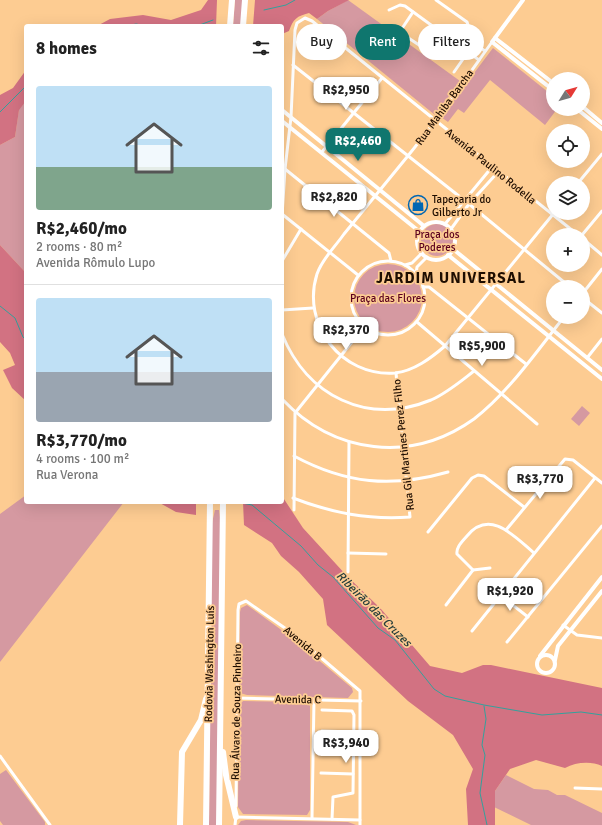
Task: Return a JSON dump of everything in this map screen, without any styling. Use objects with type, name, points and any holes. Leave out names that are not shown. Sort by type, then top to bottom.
[{"type":"highway","points":[[230,24],[232,0]]},
{"type":"highway","points":[[243,24],[245,0]]},
{"type":"highway","name":"Rodovia Washington Luís","points":[[206,825],[209,688],[210,504]]},
{"type":"highway","name":"Rodovia Washington Luís","points":[[219,825],[222,504]]},
{"type":"highway","points":[[180,825],[182,752],[201,720],[209,688]]},
{"type":"highway","points":[[220,714],[225,769],[236,818]]},
{"type":"street","points":[[436,0],[467,22],[468,25],[462,35],[485,51]]},
{"type":"street","name":"Rua Mahiba Barcha","points":[[485,51],[522,0]]},
{"type":"street","points":[[389,10],[402,5],[429,24]]},
{"type":"street","points":[[413,12],[401,30],[401,33],[418,44]]},
{"type":"street","name":"Avenida Paulino Rodella","points":[[293,65],[295,30],[297,23],[305,18],[312,20],[498,172],[546,209]]},
{"type":"street","points":[[495,38],[546,78]]},
{"type":"street","points":[[492,42],[546,85]]},
{"type":"street","points":[[518,63],[522,59]]},
{"type":"street","points":[[454,72],[462,60]]},
{"type":"street","name":"Rua Mahiba Barcha","points":[[479,60],[408,156],[330,252],[318,272],[314,290],[314,308],[320,329],[329,344],[340,356],[367,369],[396,373],[423,363],[445,346],[548,220]]},
{"type":"street","points":[[293,65],[469,204],[561,280]]},
{"type":"street","points":[[284,184],[291,117],[293,65]]},
{"type":"street","points":[[322,152],[382,78]]},
{"type":"street","points":[[284,112],[424,226]]},
{"type":"street","points":[[590,115],[602,129]]},
{"type":"street","points":[[588,116],[602,123]]},
{"type":"street","points":[[284,123],[420,232]]},
{"type":"street","points":[[584,176],[602,154]]},
{"type":"street","points":[[445,224],[463,200],[492,167]]},
{"type":"street","points":[[285,169],[389,253],[391,261]]},
{"type":"street","points":[[451,229],[469,204],[498,172]]},
{"type":"street","points":[[588,228],[602,210]]},
{"type":"street","points":[[284,216],[358,275]]},
{"type":"street","name":"Avenida Paulino Rodella","points":[[560,220],[570,228]]},
{"type":"street","points":[[434,222],[445,224],[451,229],[455,239],[453,249],[448,255],[438,259],[427,257],[422,253],[418,243],[420,232],[424,226],[434,222]]},
{"type":"street","points":[[284,258],[301,229]]},
{"type":"street","points":[[590,245],[602,255]]},
{"type":"street","points":[[453,249],[602,370]]},
{"type":"street","points":[[405,265],[412,263],[422,253]]},
{"type":"street","points":[[448,255],[602,379]]},
{"type":"street","points":[[416,274],[417,267],[427,257]]},
{"type":"street","points":[[391,261],[405,265],[416,274],[423,287],[425,294],[423,309],[417,322],[405,331],[391,336],[377,334],[364,327],[355,316],[350,302],[352,288],[358,275],[376,262],[391,261]]},
{"type":"street","points":[[590,284],[602,269]]},
{"type":"street","points":[[423,287],[429,287],[526,364]]},
{"type":"street","points":[[590,304],[602,313]]},
{"type":"street","points":[[284,310],[314,308]]},
{"type":"street","points":[[417,322],[537,424]]},
{"type":"street","points":[[284,401],[295,413],[311,425],[349,442],[385,447],[403,447],[422,443],[458,429],[475,418],[502,394],[558,324]]},
{"type":"street","points":[[294,510],[295,413],[364,327]]},
{"type":"street","points":[[587,358],[602,339]]},
{"type":"street","points":[[284,340],[287,349],[306,375],[317,385],[348,402],[364,407],[399,409],[416,405],[433,399],[448,391],[474,371]]},
{"type":"street","name":"Rua Gil Martines Perez Filho","points":[[348,515],[389,518],[410,517],[396,373]]},
{"type":"street","points":[[348,572],[349,442]]},
{"type":"street","points":[[294,456],[320,469],[348,478],[387,483],[406,482],[448,472]]},
{"type":"street","points":[[506,530],[561,462],[566,459],[573,460],[602,483]]},
{"type":"street","points":[[428,532],[476,475],[484,476],[524,507]]},
{"type":"street","points":[[472,632],[595,478]]},
{"type":"street","points":[[293,498],[348,515]]},
{"type":"street","points":[[473,570],[459,558],[456,551],[471,532],[478,527],[491,524],[499,526],[534,553]]},
{"type":"street","points":[[507,642],[602,526]]},
{"type":"street","points":[[348,553],[386,554]]},
{"type":"street","points":[[446,605],[473,570],[490,568]]},
{"type":"street","points":[[602,577],[540,656],[536,665],[543,673],[553,670],[558,646],[602,591]]},
{"type":"street","points":[[500,596],[528,617]]},
{"type":"street","name":"Avenida B","points":[[243,601],[249,602],[292,633],[360,691],[361,701]]},
{"type":"street","name":"Rua Álvaro de Souza Pinheiro","points":[[236,825],[238,610],[239,604],[243,601]]},
{"type":"street","points":[[563,625],[577,635],[602,638]]},
{"type":"street","points":[[540,656],[548,655],[554,660]]},
{"type":"street","name":"Avenida C","points":[[236,698],[361,701]]},
{"type":"street","points":[[312,818],[314,700]]},
{"type":"street","points":[[360,825],[361,701]]},
{"type":"street","points":[[322,710],[352,711],[354,715],[352,794],[333,797],[332,819]]},
{"type":"street","points":[[322,731],[354,732]]},
{"type":"street","points":[[321,752],[354,753]]},
{"type":"street","points":[[0,756],[49,824]]},
{"type":"street","points":[[322,773],[353,774]]},
{"type":"street","points":[[576,788],[602,789]]},
{"type":"street","points":[[236,818],[312,818],[360,820]]},
{"type":"green space","points":[[235,0],[243,0],[241,24],[233,24]]},
{"type":"green space","points":[[348,0],[381,24],[355,24],[355,50],[347,43],[347,24],[323,24],[317,19]]},
{"type":"green space","points":[[410,45],[418,51],[418,60],[431,60],[460,81],[435,115],[367,60],[410,60]]},
{"type":"green space","points":[[493,48],[546,90],[546,116],[552,116],[545,125],[490,80],[464,113],[458,109],[448,122],[441,117]]},
{"type":"green space","points":[[24,103],[24,271],[0,245],[0,145],[15,137],[19,109]]},
{"type":"green space","name":"Praça dos Poderes","points":[[437,224],[446,227],[450,231],[453,240],[450,249],[446,253],[437,256],[428,253],[424,249],[421,240],[424,231],[428,227]]},
{"type":"green space","name":"Praça das Flores","points":[[381,264],[395,264],[407,270],[416,279],[422,291],[420,311],[412,322],[401,330],[395,332],[381,332],[375,330],[364,322],[356,311],[354,305],[354,291],[356,285],[364,274],[375,266]]},
{"type":"green space","points":[[582,406],[590,413],[579,426],[571,419]]},
{"type":"green space","points":[[24,496],[24,504],[122,504],[0,662],[0,514]]},
{"type":"green space","points":[[215,510],[219,510],[221,525],[217,825],[209,825],[212,523]]},
{"type":"green space","points":[[247,605],[291,637],[352,688],[353,692],[348,698],[247,695],[240,693],[240,612],[241,608]]},
{"type":"green space","points":[[243,701],[306,702],[310,706],[310,810],[307,815],[243,814],[238,807],[239,706]]},
{"type":"green space","points":[[6,770],[45,822],[45,825],[3,825],[0,821],[0,774]]},
{"type":"green space","points":[[506,775],[534,789],[548,790],[557,795],[565,795],[602,813],[602,825],[531,825],[494,807],[495,791]]},
{"type":"green space","points":[[241,821],[348,822],[356,825],[238,825]]},
{"type":"shaded area","points":[[208,0],[217,0],[216,24],[101,24],[110,19],[143,15],[171,20],[201,10]]},
{"type":"shaded area","points":[[255,0],[349,0],[328,11],[317,19],[309,13],[301,15],[294,21],[289,31],[284,33],[284,24],[253,24]]},
{"type":"shaded area","points":[[24,73],[24,104],[19,110],[15,137],[0,145],[0,95],[13,88]]},
{"type":"shaded area","points":[[0,245],[24,271],[24,399],[12,388],[3,370],[15,365],[10,353],[0,342]]},
{"type":"shaded area","points":[[284,499],[303,528],[347,576],[381,609],[430,666],[462,673],[483,665],[491,665],[602,688],[602,766],[593,763],[584,763],[574,764],[565,768],[536,760],[510,769],[495,791],[495,825],[468,825],[466,789],[473,769],[453,735],[408,701],[327,625],[323,599],[299,572],[281,556],[272,543],[244,525],[243,504],[284,504]]},
{"type":"shaded area","points":[[162,504],[196,504],[196,515],[176,512]]},
{"type":"waterway","points":[[264,10],[286,5],[295,0]]},
{"type":"waterway","points":[[202,24],[213,20]]},
{"type":"waterway","points":[[0,112],[24,88]]},
{"type":"waterway","name":"Ribeirão das Cruzes","points":[[0,306],[15,318],[24,338]]},
{"type":"waterway","name":"Ribeirão das Cruzes","points":[[247,504],[252,505],[301,546],[318,565],[333,577],[378,628],[395,640],[434,689],[445,696],[484,705],[542,715],[581,712],[602,715]]},
{"type":"waterway","points":[[484,706],[486,719],[482,745],[485,755],[480,793],[487,825]]},
{"type":"place","name":"Tapeçaria do Gilberto Jr","points":[[418,205]]},
{"type":"district","name":"JARDIM UNIVERSAL","points":[[451,278]]}]
